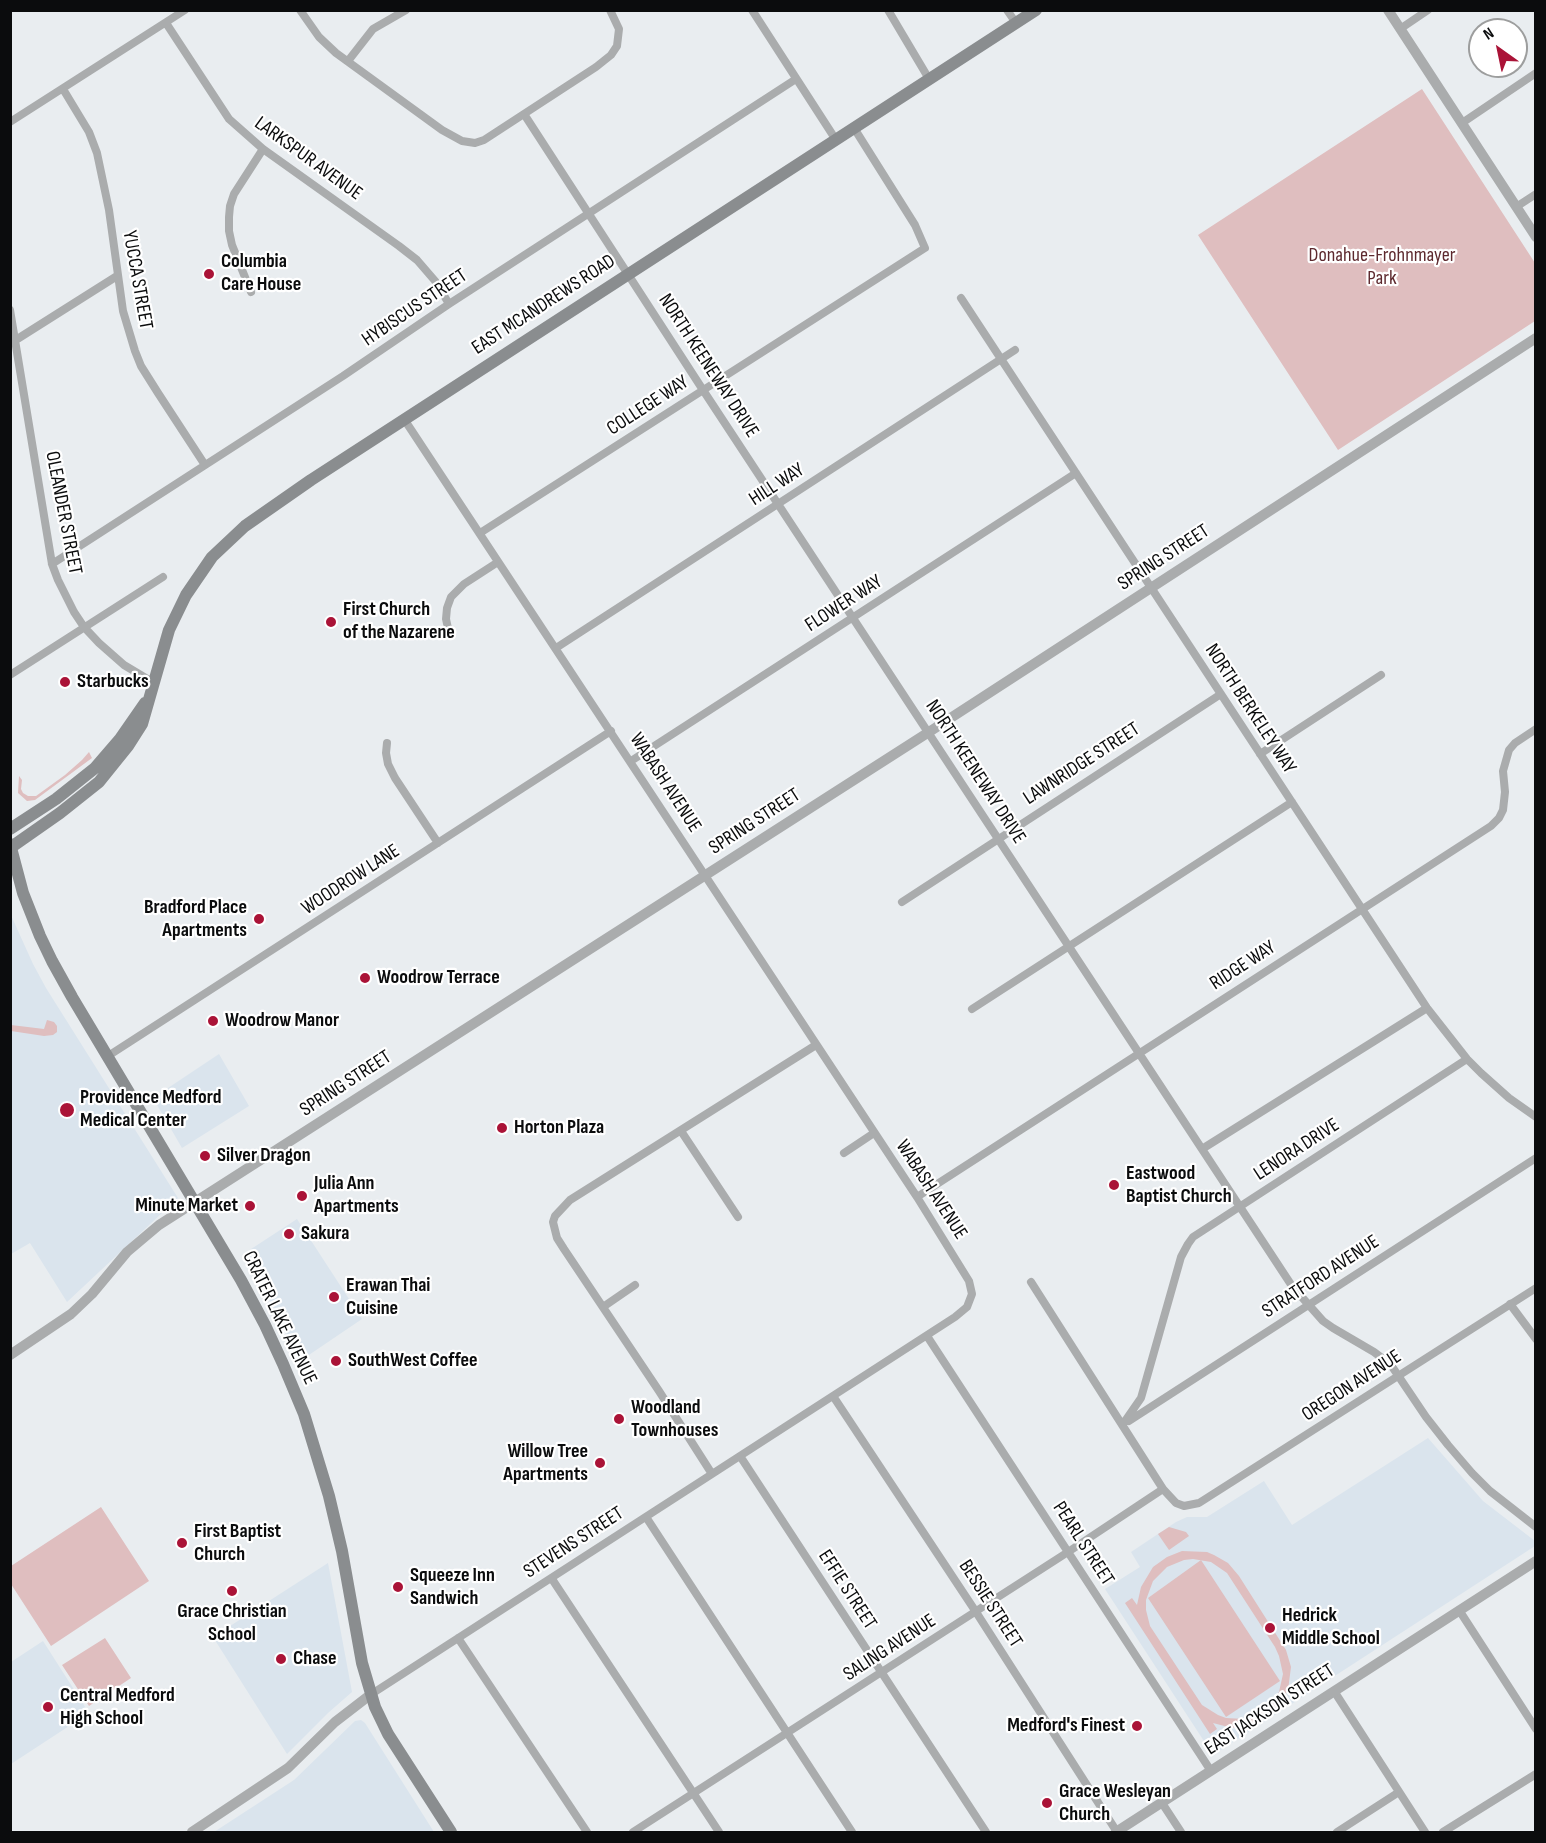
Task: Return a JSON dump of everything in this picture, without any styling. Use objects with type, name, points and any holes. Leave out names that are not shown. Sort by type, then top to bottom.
[{"type":"main road","name":"EAST MCANDREWS ROAD","points":[[11,846],[60,813],[99,782],[128,746],[142,724],[169,630],[177,612],[197,577],[212,557],[245,526],[404,419],[1035,10]]},
{"type":"main road","name":"EAST MCANDREWS ROAD","points":[[10,829],[56,799],[95,768],[120,739],[149,698]]},
{"type":"main road","name":"CRATER LAKE AVENUE","points":[[11,846],[23,893],[55,966],[260,1315],[287,1372],[320,1463],[336,1524],[370,1695],[388,1734],[451,1833]]},
{"type":"main road","points":[[10,884],[23,893]]},
{"type":"street","points":[[10,122],[185,10]]},
{"type":"street","points":[[300,10],[320,37],[348,61],[442,130],[462,141],[475,143],[484,140],[611,55],[617,46],[619,29],[610,10]]},
{"type":"street","points":[[348,61],[373,29],[406,10]]},
{"type":"street","points":[[752,10],[836,140]]},
{"type":"street","points":[[888,10],[929,79]]},
{"type":"street","points":[[1007,10],[1016,23]]},
{"type":"street","points":[[1388,10],[1536,237]]},
{"type":"street","points":[[1400,29],[1428,10]]},
{"type":"street","name":"LARKSPUR AVENUE","points":[[166,23],[229,119],[263,149],[417,260],[436,282],[449,304]]},
{"type":"street","points":[[1462,123],[1536,73]]},
{"type":"street","name":"HYBISCUS STREET","points":[[52,564],[796,79]]},
{"type":"street","name":"YUCCA STREET","points":[[63,88],[89,132],[97,153],[127,330],[141,366],[205,465]]},
{"type":"street","name":"NORTH KEENEWAY DRIVE","points":[[524,114],[1292,1286],[1333,1328],[1391,1365],[1433,1426],[1472,1473],[1536,1527]]},
{"type":"street","name":"COLLEGE WAY","points":[[480,533],[925,248],[915,225],[854,128]]},
{"type":"street","points":[[251,292],[232,245],[229,217],[234,194],[263,149]]},
{"type":"street","points":[[1516,207],[1536,194]]},
{"type":"street","points":[[13,342],[117,276]]},
{"type":"street","name":"NORTH BERKELEY WAY","points":[[961,298],[1427,1008],[1467,1059],[1494,1086],[1536,1117]]},
{"type":"street","name":"OLEANDER STREET","points":[[10,310],[13,342],[52,564],[65,596],[84,627],[99,644],[124,665],[154,683]]},
{"type":"street","name":"SPRING STREET","points":[[10,1355],[71,1314],[92,1294],[136,1243],[159,1225],[929,732],[1536,338]]},
{"type":"street","name":"HILL WAY","points":[[556,648],[1015,350]]},
{"type":"street","name":"WABASH AVENUE","points":[[404,419],[917,1197],[960,1264],[972,1288]]},
{"type":"street","name":"FLOWER WAY","points":[[631,761],[1076,473]]},
{"type":"street","points":[[449,633],[446,618],[451,597],[464,584],[498,562]]},
{"type":"street","points":[[10,675],[163,577]]},
{"type":"street","points":[[1260,754],[1381,675]]},
{"type":"street","name":"LAWNRIDGE STREET","points":[[902,902],[1221,694]]},
{"type":"street","name":"RIDGE WAY","points":[[917,1197],[1491,826],[1499,818],[1505,801],[1503,771],[1506,757],[1515,743],[1536,729]]},
{"type":"street","name":"WOODROW LANE","points":[[108,1056],[611,731]]},
{"type":"street","points":[[387,743],[388,764],[395,778],[438,843]]},
{"type":"street","points":[[972,1009],[1292,802]]},
{"type":"street","points":[[1202,1149],[1427,1008]]},
{"type":"street","points":[[712,1474],[557,1238],[553,1222],[555,1216],[570,1200],[816,1045]]},
{"type":"street","name":"LENORA DRIVE","points":[[1124,1424],[1141,1398],[1181,1257],[1193,1237],[1467,1059]]},
{"type":"street","points":[[681,1131],[738,1217]]},
{"type":"street","points":[[844,1153],[874,1133]]},
{"type":"street","name":"STRATFORD AVENUE","points":[[1124,1424],[1536,1158]]},
{"type":"street","points":[[1031,1282],[1124,1424],[1163,1489]]},
{"type":"street","points":[[603,1307],[635,1285]]},
{"type":"street","name":"STEVENS STREET","points":[[192,1833],[288,1768],[335,1722],[370,1695],[955,1317],[967,1307],[971,1299],[972,1288]]},
{"type":"street","name":"OREGON AVENUE","points":[[1163,1489],[1176,1503],[1184,1506],[1199,1503],[1536,1288]]},
{"type":"street","points":[[1510,1304],[1536,1339]]},
{"type":"street","name":"PEARL STREET","points":[[927,1336],[1210,1771]]},
{"type":"street","name":"BESSIE STREET","points":[[833,1396],[976,1612],[1117,1832]]},
{"type":"street","name":"EFFIE STREET","points":[[740,1456],[986,1833]]},
{"type":"street","name":"SALING AVENUE","points":[[633,1833],[1163,1489]]},
{"type":"street","points":[[646,1517],[852,1833]]},
{"type":"street","name":"EAST JACKSON STREET","points":[[1117,1832],[1536,1561]]},
{"type":"street","points":[[552,1579],[719,1833]]},
{"type":"street","points":[[1459,1610],[1536,1729]]},
{"type":"street","points":[[458,1638],[586,1833]]},
{"type":"street","points":[[1334,1691],[1425,1833]]},
{"type":"street","points":[[1443,1833],[1536,1774]]},
{"type":"street","points":[[1337,1833],[1400,1792]]},
{"type":"street","points":[[1162,1803],[1181,1833]]},
{"type":"shaded area","name":"Providence Medford Medical Center","points":[[10,913],[46,988],[178,1198],[67,1302],[30,1243],[11,1254]]},
{"type":"shaded area","points":[[219,1054],[249,1106],[182,1148],[153,1098]]},
{"type":"shaded area","points":[[297,1219],[362,1319],[300,1361],[245,1253]]},
{"type":"shaded area","name":"Hedrick Middle School","points":[[1428,1438],[1483,1501],[1535,1541],[1535,1546],[1213,1755],[1105,1589],[1140,1567],[1131,1552],[1176,1522],[1187,1517],[1207,1517],[1264,1481],[1292,1525]]},
{"type":"shaded area","points":[[328,1563],[352,1692],[287,1754],[213,1637]]},
{"type":"shaded area","name":"Central Medford High School","points":[[43,1641],[89,1713],[11,1764],[11,1662]]},
{"type":"shaded area","points":[[361,1720],[434,1832],[214,1832],[294,1780],[355,1721]]},
{"type":"green space","name":"Donahue-Frohnmayer Park","points":[[1422,89],[1535,263],[1535,321],[1338,450],[1198,235]]},
{"type":"green space","points":[[89,752],[92,758],[35,800],[27,801],[18,793],[19,776],[22,780],[23,793],[36,796],[65,775]]},
{"type":"green space","points":[[47,1020],[54,1022],[57,1026],[57,1032],[53,1035],[44,1036],[11,1031],[11,1025],[44,1029]]},
{"type":"green space","points":[[101,1507],[149,1581],[51,1646],[11,1584],[11,1566]]},
{"type":"green space","points":[[1169,1527],[1186,1532],[1189,1536],[1169,1550],[1158,1534]]},
{"type":"green space","points":[[1182,1551],[1207,1552],[1228,1563],[1239,1576],[1286,1650],[1291,1667],[1288,1690],[1277,1710],[1257,1724],[1232,1728],[1213,1723],[1217,1729],[1210,1734],[1125,1603],[1132,1598],[1137,1605],[1141,1587],[1153,1567],[1167,1557]],"holes":[[[1184,1560],[1211,1562],[1227,1573],[1275,1647],[1283,1674],[1279,1692],[1268,1706],[1244,1719],[1226,1718],[1202,1705],[1150,1626],[1146,1610],[1146,1600],[1153,1581],[1167,1567]]]},
{"type":"green space","points":[[1201,1560],[1280,1681],[1226,1717],[1148,1598]]},
{"type":"green space","points":[[105,1638],[131,1678],[89,1706],[62,1665]]},
{"type":"place","name":"Columbia Care House","points":[[209,274]]},
{"type":"place","name":"First Church of the Nazarene","points":[[331,622]]},
{"type":"place","name":"Starbucks","points":[[65,682]]},
{"type":"place","name":"Bradford Place Apartments","points":[[259,919]]},
{"type":"place","name":"Woodrow Terrace","points":[[365,978]]},
{"type":"place","name":"Woodrow Manor","points":[[213,1021]]},
{"type":"place","name":"Providence Medford Medical Center","points":[[67,1110]]},
{"type":"place","name":"Horton Plaza","points":[[502,1128]]},
{"type":"place","name":"Silver Dragon","points":[[205,1156]]},
{"type":"place","name":"Eastwood Baptist Church","points":[[1114,1185]]},
{"type":"place","name":"Julia Ann Apartments","points":[[302,1196]]},
{"type":"place","name":"Minute Market","points":[[250,1206]]},
{"type":"place","name":"Sakura","points":[[289,1234]]},
{"type":"place","name":"Erawan Thai Cuisine","points":[[334,1297]]},
{"type":"place","name":"SouthWest Coffee","points":[[336,1361]]},
{"type":"place","name":"Woodland Townhouses","points":[[619,1419]]},
{"type":"place","name":"Willow Tree Apartments","points":[[600,1463]]},
{"type":"place","name":"First Baptist Church","points":[[182,1543]]},
{"type":"place","name":"Squeeze Inn Sandwich","points":[[398,1587]]},
{"type":"place","name":"Grace Christian School","points":[[232,1591]]},
{"type":"place","name":"Hedrick Middle School","points":[[1270,1628]]},
{"type":"place","name":"Chase","points":[[281,1659]]},
{"type":"place","name":"Central Medford High School","points":[[48,1707]]},
{"type":"place","name":"Medford's Finest","points":[[1137,1726]]},
{"type":"place","name":"Grace Wesleyan Church","points":[[1047,1803]]}]
